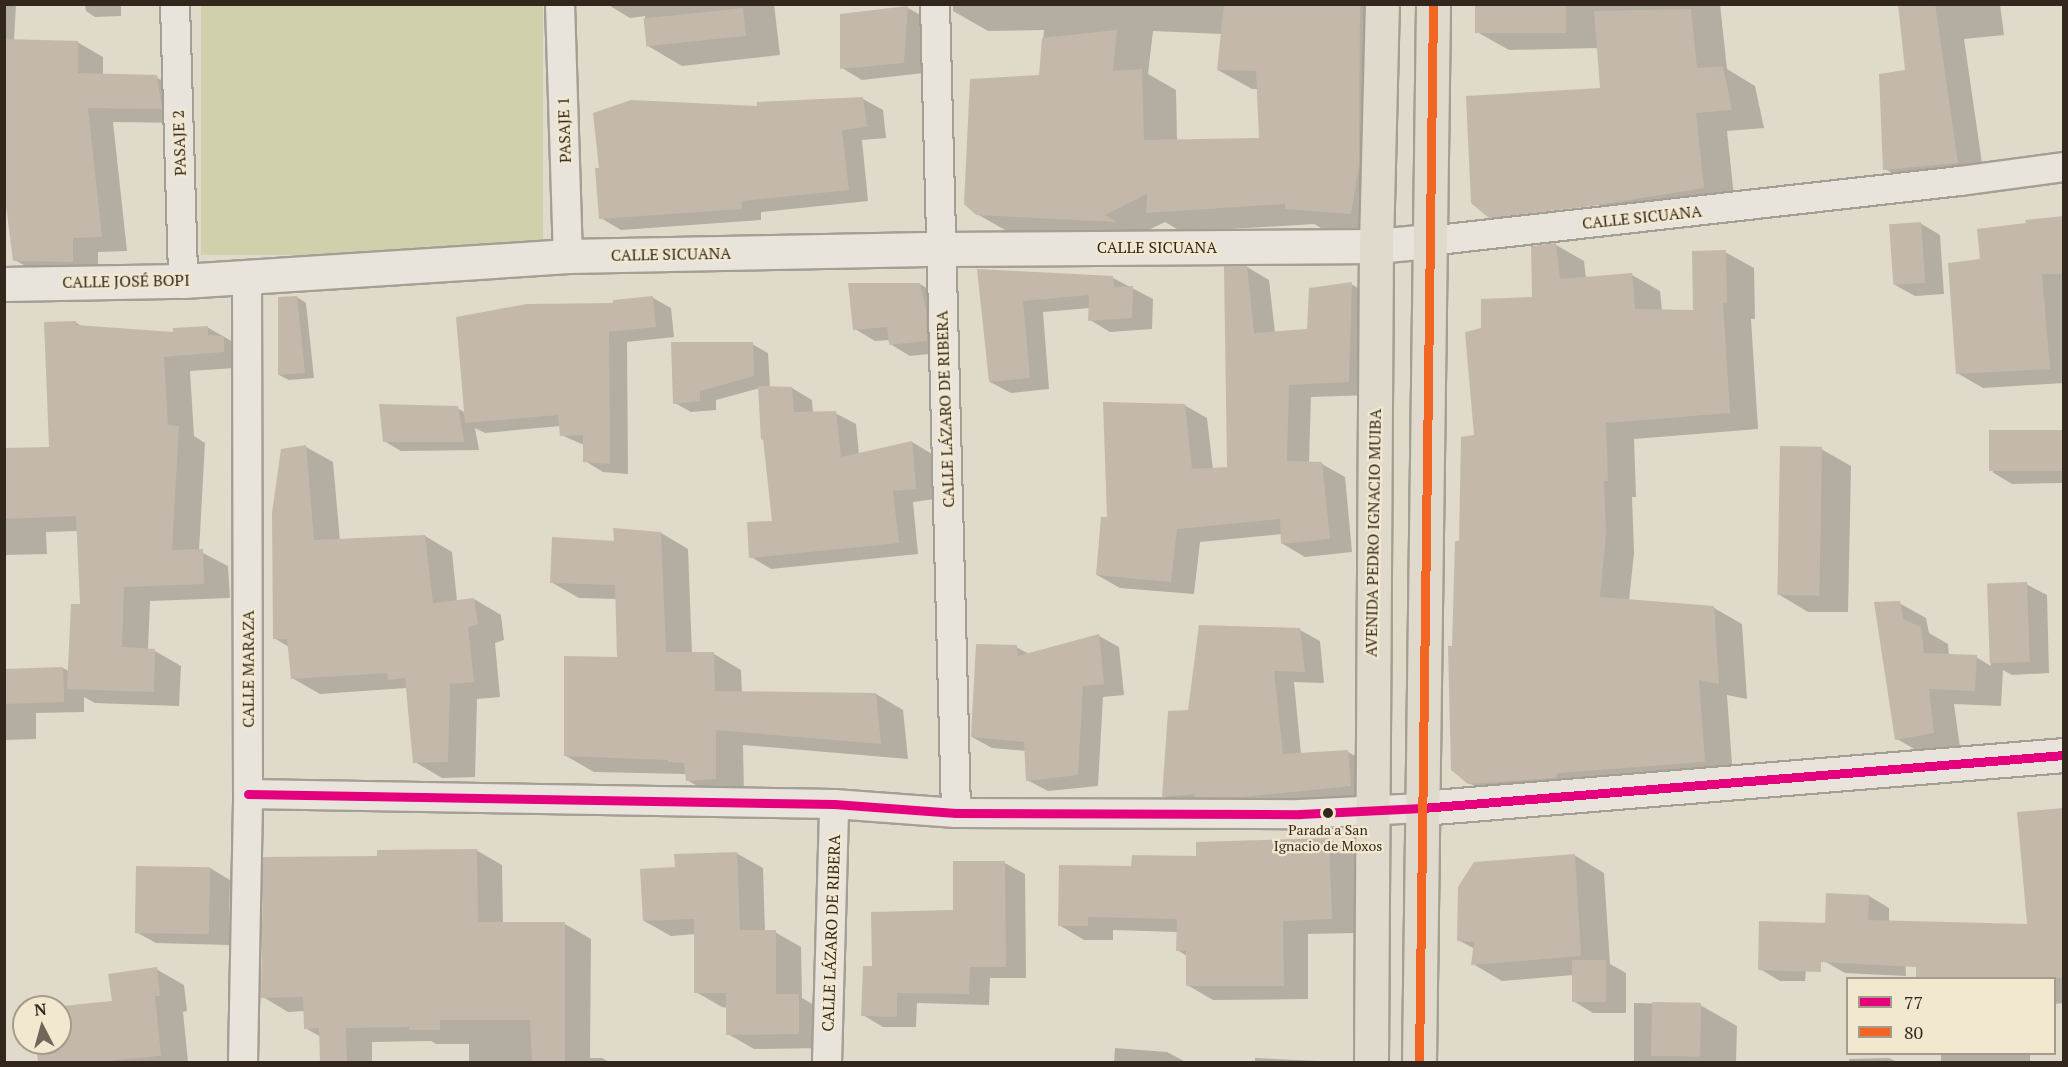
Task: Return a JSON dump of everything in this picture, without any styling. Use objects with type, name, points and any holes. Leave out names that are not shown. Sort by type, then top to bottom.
[{"type":"main road","name":"AVENIDA PEDRO IGNACIO MUIBA","points":[[1371,1062],[1376,246],[1382,4]]},
{"type":"main road","points":[[1419,1062],[1433,4]]},
{"type":"main road","name":"CALLE SICUANA","points":[[247,275],[567,256],[940,249],[1376,246],[1429,241]]},
{"type":"main road","name":"CALLE JOSÉ BOPI","points":[[4,284],[183,281],[247,275]]},
{"type":"main road","points":[[1422,808],[2064,755]]},
{"type":"street","name":"PASAJE 2","points":[[176,4],[183,281]]},
{"type":"street","name":"PASAJE 1","points":[[560,4],[567,256]]},
{"type":"street","name":"CALLE LÁZARO DE RIBERA","points":[[934,4],[956,813]]},
{"type":"street","name":"CALLE SICUANA","points":[[1429,241],[1960,181],[2064,166]]},
{"type":"street","name":"CALLE MARAZA","points":[[243,1062],[248,794],[247,275]]},
{"type":"street","points":[[248,794],[834,804],[956,813],[1300,814],[1422,808]]},
{"type":"street","name":"CALLE LÁZARO DE RIBERA","points":[[827,1062],[834,804]]},
{"type":"green space","points":[[201,5],[543,5],[543,255],[201,255]]},
{"type":"building","points":[[1224,4],[1360,4],[1359,166],[1351,214],[1285,209],[1285,204],[1146,213],[1147,194],[1105,215],[1117,222],[976,215],[964,204],[970,79],[1039,75],[1042,38],[1117,30],[1113,71],[1142,69],[1144,140],[1259,138],[1256,71],[1217,70]]},
{"type":"building","points":[[1475,4],[1566,4],[1566,33],[1475,33]]},
{"type":"building","points":[[1898,4],[1935,4],[1958,163],[1883,170],[1879,74],[1905,70]]},
{"type":"building","points":[[908,6],[904,63],[840,69],[840,14]]},
{"type":"building","points":[[743,8],[746,36],[646,46],[644,18]]},
{"type":"building","points":[[1691,9],[1697,68],[1723,66],[1732,110],[1696,113],[1704,188],[1592,206],[1489,218],[1471,203],[1466,96],[1600,88],[1594,11]]},
{"type":"building","points":[[4,39],[78,41],[78,73],[157,75],[162,109],[88,108],[102,237],[73,238],[73,262],[13,261],[4,190]]},
{"type":"building","points":[[863,97],[867,127],[842,130],[849,190],[742,201],[742,209],[599,219],[595,168],[599,168],[593,113],[631,100],[757,106],[757,102]]},
{"type":"building","points":[[2064,216],[2064,274],[2042,274],[2050,369],[1956,374],[1948,263],[1980,259],[1977,229],[2026,223],[2025,220]]},
{"type":"building","points":[[1921,222],[1925,283],[1893,285],[1889,224]]},
{"type":"building","points":[[1556,243],[1560,279],[1632,273],[1635,309],[1693,310],[1692,251],[1726,250],[1727,303],[1723,303],[1730,413],[1606,423],[1608,481],[1604,481],[1606,535],[1600,597],[1714,606],[1719,684],[1699,680],[1705,762],[1557,773],[1556,778],[1468,784],[1451,770],[1448,646],[1452,646],[1455,541],[1459,541],[1461,437],[1474,435],[1465,332],[1481,328],[1481,299],[1532,297],[1531,246]]},
{"type":"building","points":[[1224,266],[1247,266],[1254,333],[1307,329],[1309,288],[1352,282],[1349,382],[1289,385],[1287,461],[1322,462],[1330,539],[1281,544],[1280,519],[1177,529],[1171,582],[1096,575],[1101,517],[1107,517],[1103,402],[1185,404],[1192,469],[1227,467]]},
{"type":"building","points":[[977,269],[1113,276],[1114,287],[1133,286],[1132,318],[1088,321],[1089,295],[1023,301],[1030,378],[989,382]]},
{"type":"building","points":[[848,283],[920,283],[926,310],[927,341],[889,345],[887,327],[853,330]]},
{"type":"building","points":[[297,296],[305,373],[278,375],[278,297]]},
{"type":"building","points":[[653,296],[656,327],[609,332],[610,464],[583,462],[583,435],[560,436],[558,415],[465,423],[456,317],[527,304],[613,303],[613,300]]},
{"type":"building","points":[[76,321],[76,325],[173,332],[173,328],[208,326],[208,335],[224,336],[224,352],[164,357],[168,425],[179,426],[172,550],[203,549],[204,584],[124,587],[122,647],[155,649],[154,692],[67,689],[71,604],[80,604],[76,516],[4,519],[4,448],[49,447],[44,322]]},
{"type":"building","points":[[671,342],[753,342],[754,376],[700,391],[700,401],[673,404]]},
{"type":"building","points":[[758,386],[792,387],[794,412],[836,411],[841,457],[912,441],[916,489],[893,491],[899,543],[749,558],[747,522],[772,521],[763,439],[761,440]]},
{"type":"building","points":[[379,404],[458,406],[464,442],[383,442]]},
{"type":"building","points":[[1989,430],[2064,430],[2064,471],[1989,471]]},
{"type":"building","points":[[306,445],[314,540],[425,535],[433,603],[474,598],[478,624],[468,627],[474,682],[450,684],[448,762],[413,763],[405,678],[388,680],[387,673],[291,679],[287,639],[273,639],[272,513],[281,449]]},
{"type":"building","points":[[1780,446],[1822,447],[1819,596],[1777,595]]},
{"type":"building","points":[[613,528],[661,532],[666,652],[714,652],[715,691],[876,693],[881,744],[716,730],[716,779],[686,781],[684,763],[668,762],[668,760],[564,756],[564,656],[617,657],[615,585],[550,583],[552,537],[614,541]]},
{"type":"building","points":[[2027,582],[2030,662],[1990,663],[1987,583]]},
{"type":"building","points":[[1900,601],[1903,619],[1921,627],[1924,653],[1977,655],[1975,691],[1929,689],[1934,733],[1895,740],[1874,602]]},
{"type":"building","points":[[1199,625],[1300,628],[1305,672],[1274,671],[1283,754],[1348,750],[1351,786],[1242,797],[1195,797],[1194,794],[1162,797],[1168,711],[1188,710]]},
{"type":"building","points":[[1099,634],[1104,684],[1083,686],[1078,775],[1026,781],[1024,742],[971,737],[976,644],[1017,645],[1018,656]]},
{"type":"building","points":[[63,667],[64,702],[5,704],[4,669]]},
{"type":"building","points":[[2064,808],[2064,978],[1916,977],[1916,967],[1821,962],[1821,972],[1758,970],[1759,921],[1825,923],[1826,893],[1869,895],[1868,920],[2027,924],[2017,812]]},
{"type":"building","points":[[1329,838],[1332,919],[1283,921],[1284,986],[1186,986],[1186,951],[1176,951],[1177,919],[1088,917],[1088,926],[1058,926],[1059,865],[1131,866],[1132,855],[1196,856],[1196,842]]},
{"type":"building","points":[[477,849],[478,922],[565,922],[565,1062],[532,1062],[530,1020],[440,1020],[440,1030],[409,1030],[409,1027],[346,1028],[347,1062],[320,1062],[319,1028],[304,1029],[303,997],[261,998],[263,857],[377,856],[377,850]]},
{"type":"building","points":[[737,852],[740,930],[776,930],[776,994],[799,994],[799,1034],[726,1035],[726,993],[694,993],[694,919],[643,921],[640,869],[675,867],[674,854]]},
{"type":"building","points":[[1575,854],[1581,956],[1471,965],[1474,942],[1457,941],[1458,887],[1474,862]]},
{"type":"building","points":[[953,861],[1005,861],[1006,967],[970,967],[969,994],[897,993],[897,1017],[861,1016],[863,966],[872,966],[871,912],[953,910]]},
{"type":"building","points":[[136,866],[210,867],[209,934],[135,933]]},
{"type":"building","points":[[1572,960],[1606,960],[1606,1002],[1572,1002]]},
{"type":"building","points":[[157,967],[160,996],[155,996],[161,1056],[96,1062],[38,1062],[37,1055],[72,1055],[72,1005],[112,1001],[108,974]]},
{"type":"building","points":[[1652,1002],[1701,1003],[1700,1057],[1651,1056]]},
{"type":"transit line","name":"80","points":[[1419,1062],[1433,4]]},
{"type":"transit line","name":"77","points":[[248,794],[834,804],[956,813],[1300,814],[1422,808],[2064,755]]},
{"type":"place","name":"Parada a San Ignacio de Moxos","points":[[1328,813]]}]
